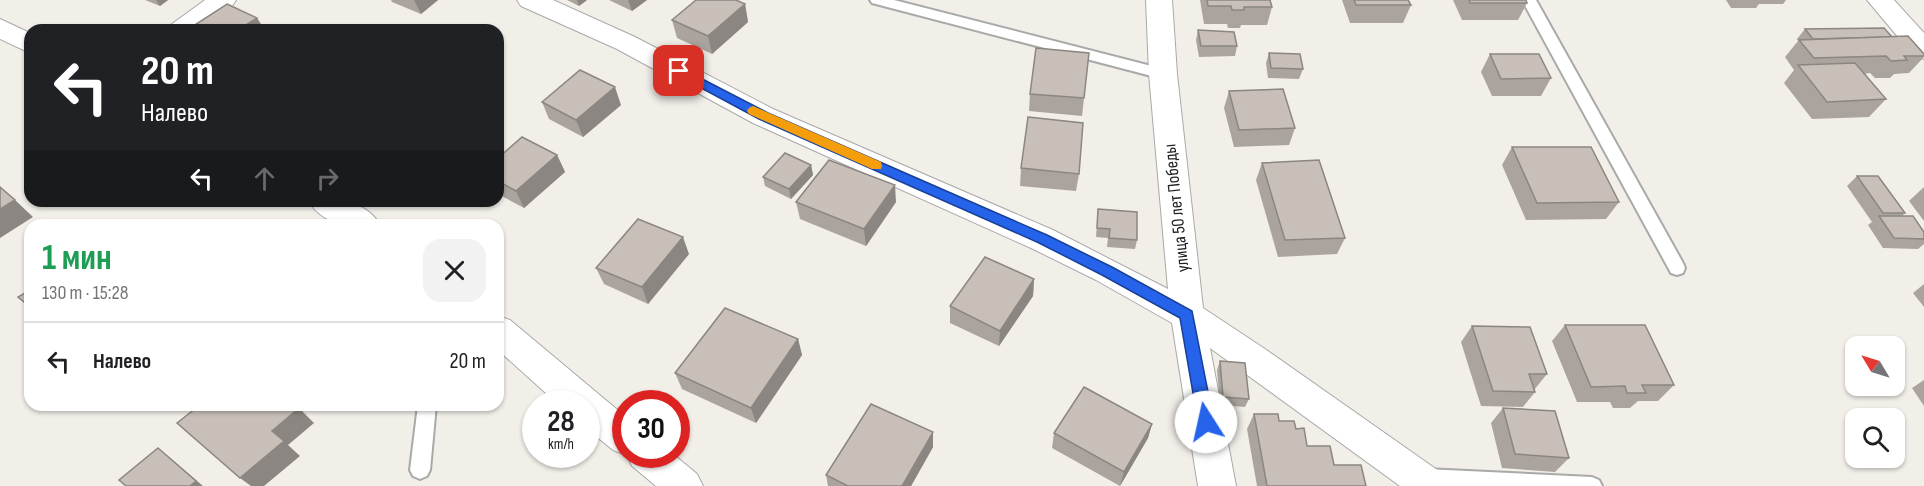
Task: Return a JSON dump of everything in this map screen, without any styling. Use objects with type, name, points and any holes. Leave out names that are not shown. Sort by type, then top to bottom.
[{"type":"street","points":[[189,24],[223,0]]},
{"type":"street","points":[[530,0],[626,43],[764,116],[1042,239],[1107,271],[1187,315],[1253,359],[1424,482]]},
{"type":"street","name":"улица 50 лет Победы","points":[[1159,0],[1163,74],[1187,315],[1218,486]]},
{"type":"street","points":[[1880,0],[1924,50]]},
{"type":"street","points":[[0,28],[24,41]]},
{"type":"street","points":[[334,207],[354,219]]},
{"type":"street","points":[[504,335],[568,390]]},
{"type":"street","points":[[600,417],[612,427]]},
{"type":"street","points":[[662,468],[684,486]]},
{"type":"lane","points":[[877,0],[1163,74]]},
{"type":"lane","points":[[1529,0],[1677,268]]},
{"type":"lane","points":[[420,470],[426,411]]},
{"type":"lane","points":[[1424,482],[1592,486]]},
{"type":"building","points":[[696,0],[736,0],[745,4],[708,36],[672,20]]},
{"type":"building","points":[[1207,0],[1270,0],[1272,7],[1244,7],[1244,10],[1232,10],[1231,6],[1208,6]]},
{"type":"building","points":[[1354,0],[1408,0],[1411,5],[1356,5]]},
{"type":"building","points":[[1469,0],[1526,0],[1527,3],[1470,3]]},
{"type":"building","points":[[227,4],[257,18],[248,24],[196,24]]},
{"type":"building","points":[[1884,28],[1892,37],[1813,39],[1805,29]]},
{"type":"building","points":[[1198,30],[1234,32],[1237,46],[1201,46]]},
{"type":"building","points":[[1908,36],[1924,56],[1904,56],[1907,60],[1891,61],[1886,56],[1814,58],[1799,40]]},
{"type":"building","points":[[1036,48],[1089,53],[1084,98],[1030,94]]},
{"type":"building","points":[[1269,53],[1300,54],[1303,69],[1271,68]]},
{"type":"building","points":[[1490,54],[1539,54],[1551,78],[1501,79]]},
{"type":"building","points":[[1855,63],[1886,99],[1827,102],[1798,65]]},
{"type":"building","points":[[580,70],[615,87],[576,120],[542,102]]},
{"type":"building","points":[[1283,89],[1295,128],[1239,130],[1229,91]]},
{"type":"building","points":[[1028,117],[1083,123],[1079,174],[1021,168]]},
{"type":"building","points":[[522,137],[557,155],[516,191],[504,184],[504,153]]},
{"type":"building","points":[[1512,147],[1591,147],[1619,202],[1537,203]]},
{"type":"building","points":[[785,153],[811,165],[789,189],[763,177]]},
{"type":"building","points":[[829,160],[895,185],[864,229],[796,202]]},
{"type":"building","points":[[1319,160],[1345,238],[1285,240],[1262,163]]},
{"type":"building","points":[[1857,176],[1878,176],[1905,213],[1883,213]]},
{"type":"building","points":[[0,187],[15,200],[0,209]]},
{"type":"building","points":[[1098,209],[1137,212],[1137,240],[1109,238],[1110,229],[1097,228]]},
{"type":"building","points":[[1879,216],[1913,216],[1924,232],[1924,239],[1894,238]]},
{"type":"building","points":[[638,219],[683,237],[642,287],[596,268]]},
{"type":"building","points":[[985,257],[1034,279],[1000,331],[950,306]]},
{"type":"building","points":[[24,294],[24,302],[18,297]]},
{"type":"building","points":[[725,308],[798,339],[751,408],[675,373]]},
{"type":"building","points":[[1565,325],[1645,325],[1674,385],[1642,385],[1646,393],[1627,393],[1625,386],[1591,387]]},
{"type":"building","points":[[1472,326],[1530,327],[1547,374],[1529,374],[1535,392],[1493,391]]},
{"type":"building","points":[[1220,361],[1245,363],[1249,399],[1223,397]]},
{"type":"building","points":[[1084,387],[1152,424],[1124,472],[1054,433]]},
{"type":"building","points":[[871,404],[933,432],[902,486],[848,486],[826,475]]},
{"type":"building","points":[[1503,408],[1555,411],[1569,458],[1515,454]]},
{"type":"building","points":[[192,411],[295,411],[272,431],[284,441],[240,478],[177,423]]},
{"type":"building","points":[[1254,414],[1278,414],[1279,421],[1294,421],[1296,429],[1304,428],[1307,446],[1330,446],[1334,465],[1361,465],[1366,486],[1267,486]]},
{"type":"building","points":[[158,448],[196,481],[190,486],[126,486],[119,480]]},
{"type":"slow traffic","points":[[753,111],[876,166]]},
{"type":"route","points":[[679,71],[764,116],[1042,239],[1107,271],[1187,315],[1206,422]]}]
